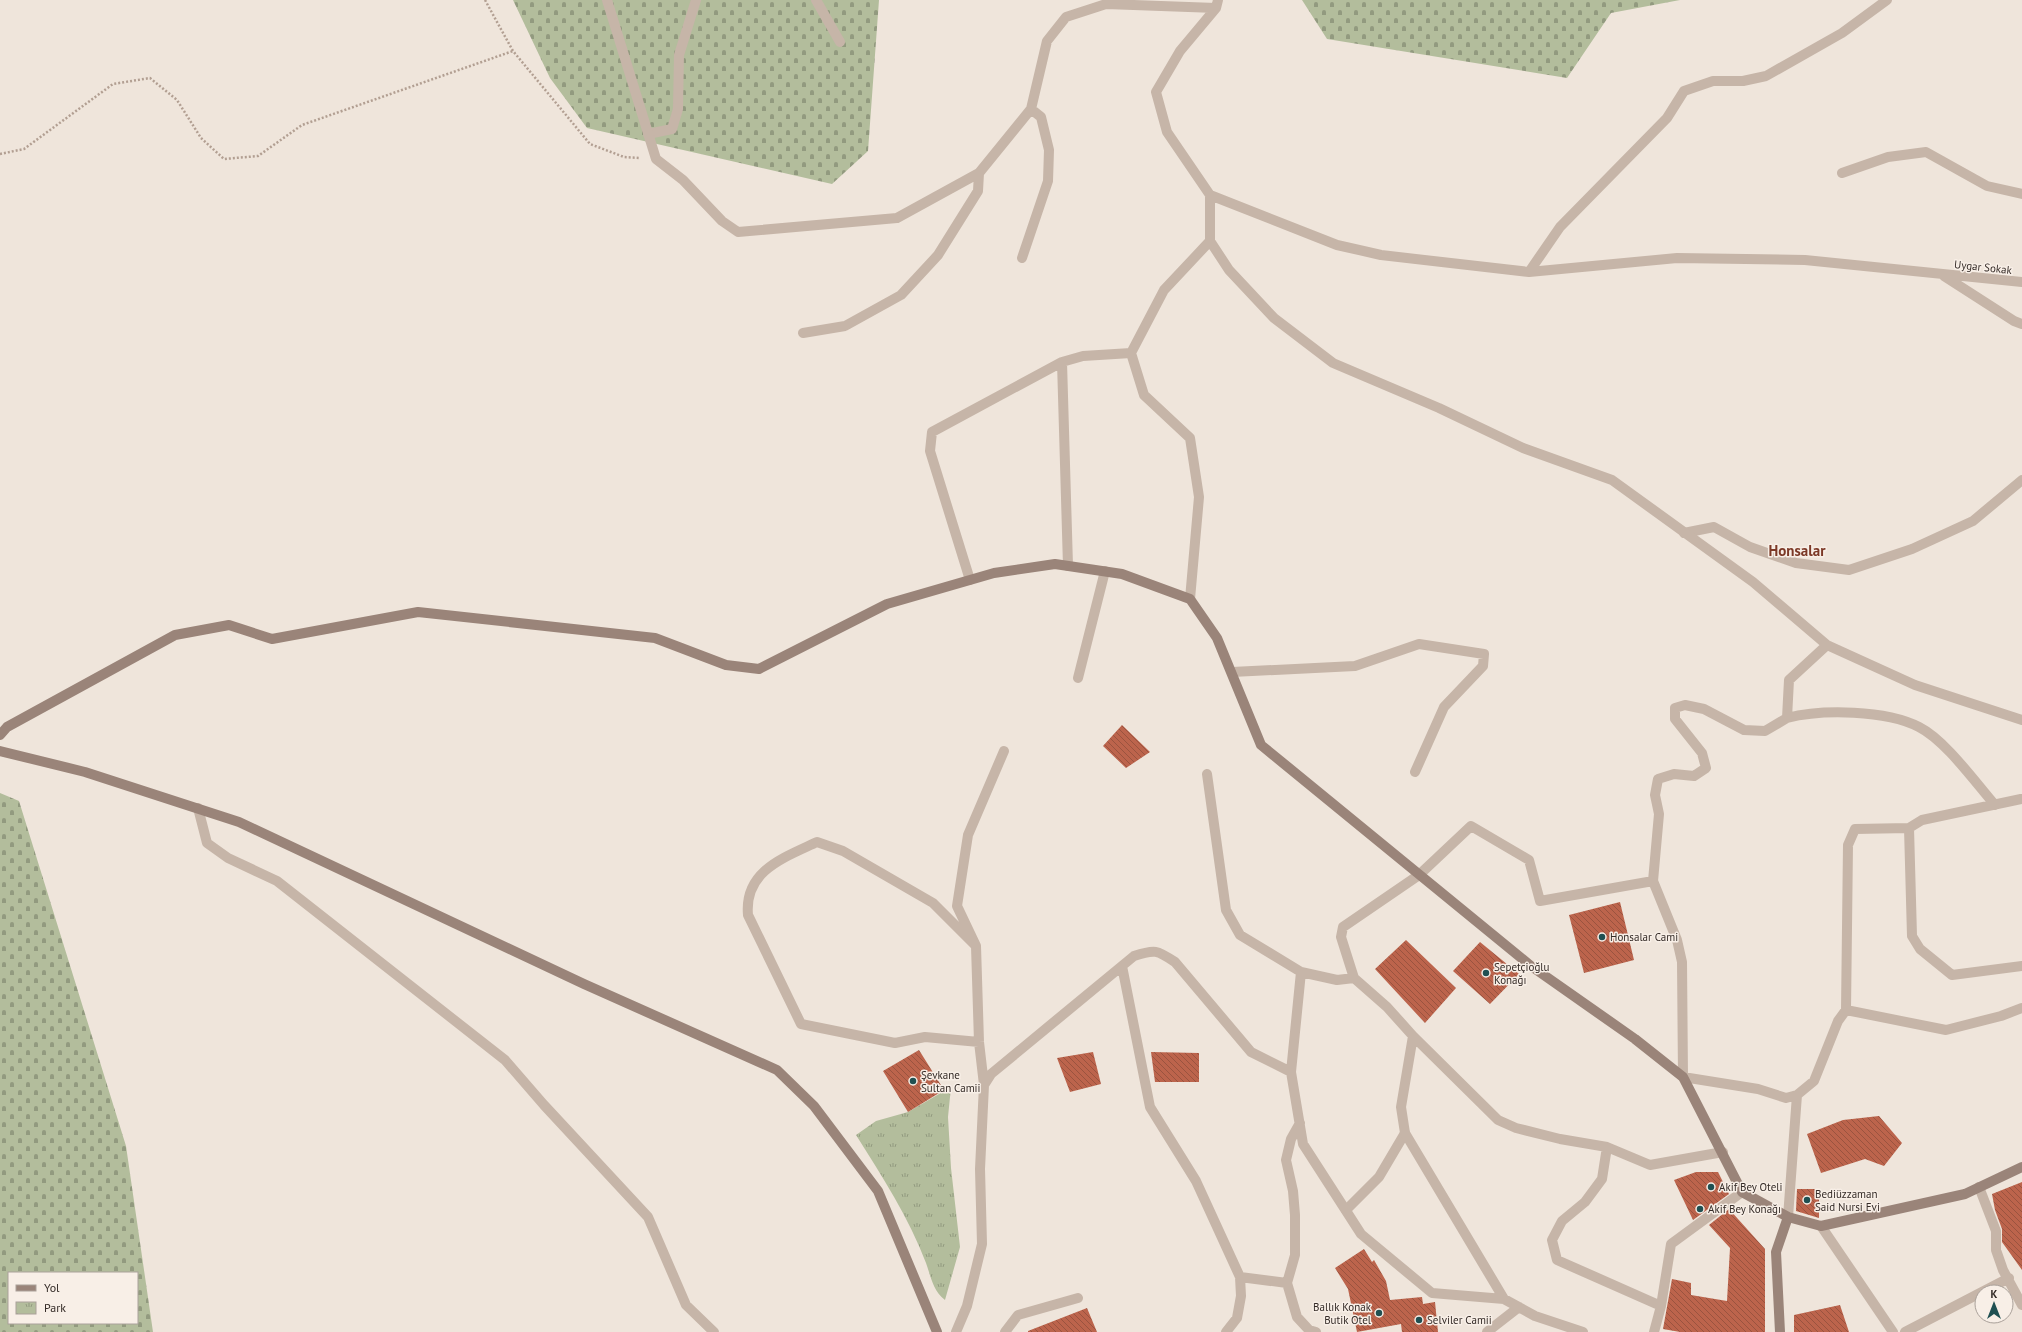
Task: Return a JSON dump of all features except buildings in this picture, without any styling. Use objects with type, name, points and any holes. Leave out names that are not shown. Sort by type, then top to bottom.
[{"type":"main road","points":[[0,735],[7,727],[175,635],[229,626],[272,639],[418,612],[655,638],[726,665],[759,669],[887,604],[994,573],[1055,564],[1122,574],[1190,599],[1217,638],[1261,745],[1531,966],[1635,1039],[1682,1077],[1723,1152],[1742,1192],[1788,1217],[1821,1226],[1965,1194],[2022,1167]]},
{"type":"main road","points":[[0,752],[85,772],[198,808],[253,828],[584,984],[777,1070],[814,1106],[878,1191],[937,1332]]},
{"type":"main road","points":[[1780,1332],[1776,1252],[1788,1217]]},
{"type":"street","points":[[606,0],[656,159],[683,180],[722,221],[738,232],[897,218],[980,173],[1031,109],[1046,41],[1066,17],[1106,4],[1217,4]]},
{"type":"street","points":[[648,134],[672,129],[678,110],[679,55],[696,0]]},
{"type":"street","points":[[816,0],[840,42]]},
{"type":"street","points":[[1529,272],[1560,227],[1667,118],[1684,91],[1713,81],[1743,81],[1766,76],[1842,33],[1887,0]]},
{"type":"street","points":[[1217,4],[1180,51],[1156,92],[1167,132],[1210,195],[1210,241],[1229,270],[1274,318],[1333,363],[1439,408],[1523,448],[1612,480],[1753,582],[1827,645],[1915,685],[2022,720]]},
{"type":"street","points":[[1022,258],[1048,181],[1049,150],[1046,137],[1041,117],[1031,109]]},
{"type":"street","points":[[1842,173],[1888,157],[1926,152],[1987,186],[2022,194]]},
{"type":"street","points":[[803,332],[845,326],[901,295],[938,255],[978,191],[980,173]]},
{"type":"street","name":"Uygar Sokak","points":[[1210,195],[1337,245],[1381,255],[1529,272],[1678,258],[1805,260],[2022,282]]},
{"type":"street","points":[[1190,599],[1199,497],[1190,438],[1144,395],[1131,353],[1164,290],[1210,241]]},
{"type":"street","points":[[1942,274],[2014,321],[2022,324]]},
{"type":"street","points":[[970,580],[930,451],[932,432],[1062,362],[1083,356],[1131,353]]},
{"type":"street","points":[[1062,362],[1068,566]]},
{"type":"street","points":[[1684,533],[1714,527],[1750,547],[1796,563],[1849,570],[1912,549],[1973,521],[2022,480]]},
{"type":"street","points":[[1078,678],[1105,571]]},
{"type":"street","points":[[1232,672],[1355,666],[1419,644],[1484,654],[1483,666],[1444,707],[1416,772]]},
{"type":"street","points":[[1787,718],[1789,680],[1827,645]]},
{"type":"street","points":[[1995,805],[1943,746],[1919,727],[1884,716],[1843,712],[1802,714],[1787,718],[1765,731],[1744,730],[1704,709],[1685,705],[1675,708],[1675,719],[1702,754],[1706,768],[1694,776],[1674,774],[1658,779],[1655,795],[1659,814],[1653,881],[1677,940],[1682,962],[1682,1077],[1758,1089],[1786,1098],[1797,1095],[1814,1081],[1838,1021],[1846,1010],[1848,845],[1855,829],[1909,828],[1922,820],[1995,805],[2022,799]]},
{"type":"street","points":[[956,1332],[967,1306],[982,1244],[980,1169],[984,1085],[979,1042],[976,946],[957,906],[968,834],[1004,751]]},
{"type":"street","points":[[1207,774],[1226,910],[1240,935],[1301,972],[1337,980],[1354,978]]},
{"type":"street","points":[[198,808],[207,843],[228,858],[277,881],[505,1060],[544,1105],[648,1217],[686,1305],[714,1332]]},
{"type":"street","points":[[1653,881],[1540,901],[1529,860],[1471,826],[1419,875],[1343,927],[1341,937],[1354,978],[1387,1006],[1413,1036],[1498,1120],[1516,1128],[1560,1139],[1607,1147],[1650,1164],[1723,1152]]},
{"type":"street","points":[[1909,828],[1912,936],[1920,949],[1952,975],[2022,966]]},
{"type":"street","points":[[976,946],[933,903],[843,851],[816,842],[778,860],[760,874],[751,888],[747,902],[748,915],[801,1024],[895,1043],[925,1037],[979,1042]]},
{"type":"street","points":[[984,1085],[991,1074],[1134,956],[1146,952],[1160,951],[1175,962],[1251,1052],[1291,1072]]},
{"type":"street","points":[[1122,966],[1150,1107],[1196,1181],[1240,1277],[1241,1296],[1237,1318],[1226,1332]]},
{"type":"street","points":[[1301,972],[1291,1072],[1303,1144],[1361,1234],[1432,1293],[1504,1299],[1535,1316],[1583,1332]]},
{"type":"street","points":[[1846,1010],[1946,1030],[2001,1016],[2022,1008]]},
{"type":"street","points":[[1413,1036],[1401,1107],[1405,1133],[1504,1299]]},
{"type":"street","points":[[1788,1217],[1797,1095]]},
{"type":"street","points":[[1300,1123],[1291,1139],[1286,1160],[1293,1191],[1295,1215],[1295,1255],[1287,1283],[1296,1317],[1310,1330],[1316,1332]]},
{"type":"street","points":[[1346,1210],[1379,1177],[1405,1133]]},
{"type":"street","points":[[1607,1147],[1602,1179],[1585,1202],[1562,1221],[1552,1240],[1557,1260],[1661,1306]]},
{"type":"street","points":[[1979,1187],[1996,1231],[1996,1250],[2003,1270],[2009,1278],[2022,1306]]},
{"type":"street","points":[[1654,1332],[1661,1306],[1671,1244],[1742,1192]]},
{"type":"street","points":[[1821,1226],[1893,1332]]},
{"type":"street","points":[[1240,1277],[1287,1283]]},
{"type":"street","points":[[1997,1284],[2009,1278]]},
{"type":"street","points":[[1905,1332],[1974,1296]]},
{"type":"street","points":[[1005,1332],[1018,1314],[1078,1298]]},
{"type":"street","points":[[1487,1332],[1519,1307]]},
{"type":"path","points":[[485,0],[513,51],[590,144],[624,157],[656,159]]},
{"type":"path","points":[[0,154],[24,149],[113,84],[150,78],[177,100],[201,138],[224,159],[258,156],[302,125],[513,51]]},
{"type":"green space","points":[[513,0],[879,0],[868,151],[832,184],[587,128],[550,78]]},
{"type":"green space","points":[[1302,0],[1680,0],[1611,13],[1567,78],[1327,39]]},
{"type":"green space","points":[[0,793],[19,801],[126,1146],[153,1332],[0,1332]]},
{"type":"green space","points":[[951,1087],[948,1117],[951,1168],[960,1247],[945,1300],[935,1288],[912,1230],[856,1135],[876,1121],[908,1112]]},
{"type":"place","name":"Honsalar Cami","points":[[1602,937]]},
{"type":"place","name":"Sepetçioğlu Konağı","points":[[1486,973]]},
{"type":"place","name":"Şevkane Sultan Camii","points":[[913,1081]]},
{"type":"place","name":"Akif Bey Oteli","points":[[1711,1187]]},
{"type":"place","name":"Bediüzzaman Said Nursi Evi","points":[[1807,1200]]},
{"type":"place","name":"Akif Bey Konağı","points":[[1700,1209]]},
{"type":"place","name":"Ballık Konak Butik Otel","points":[[1379,1313]]},
{"type":"place","name":"Selviler Camii","points":[[1419,1320]]},
{"type":"district","name":"Honsalar","points":[[1797,551]]}]
